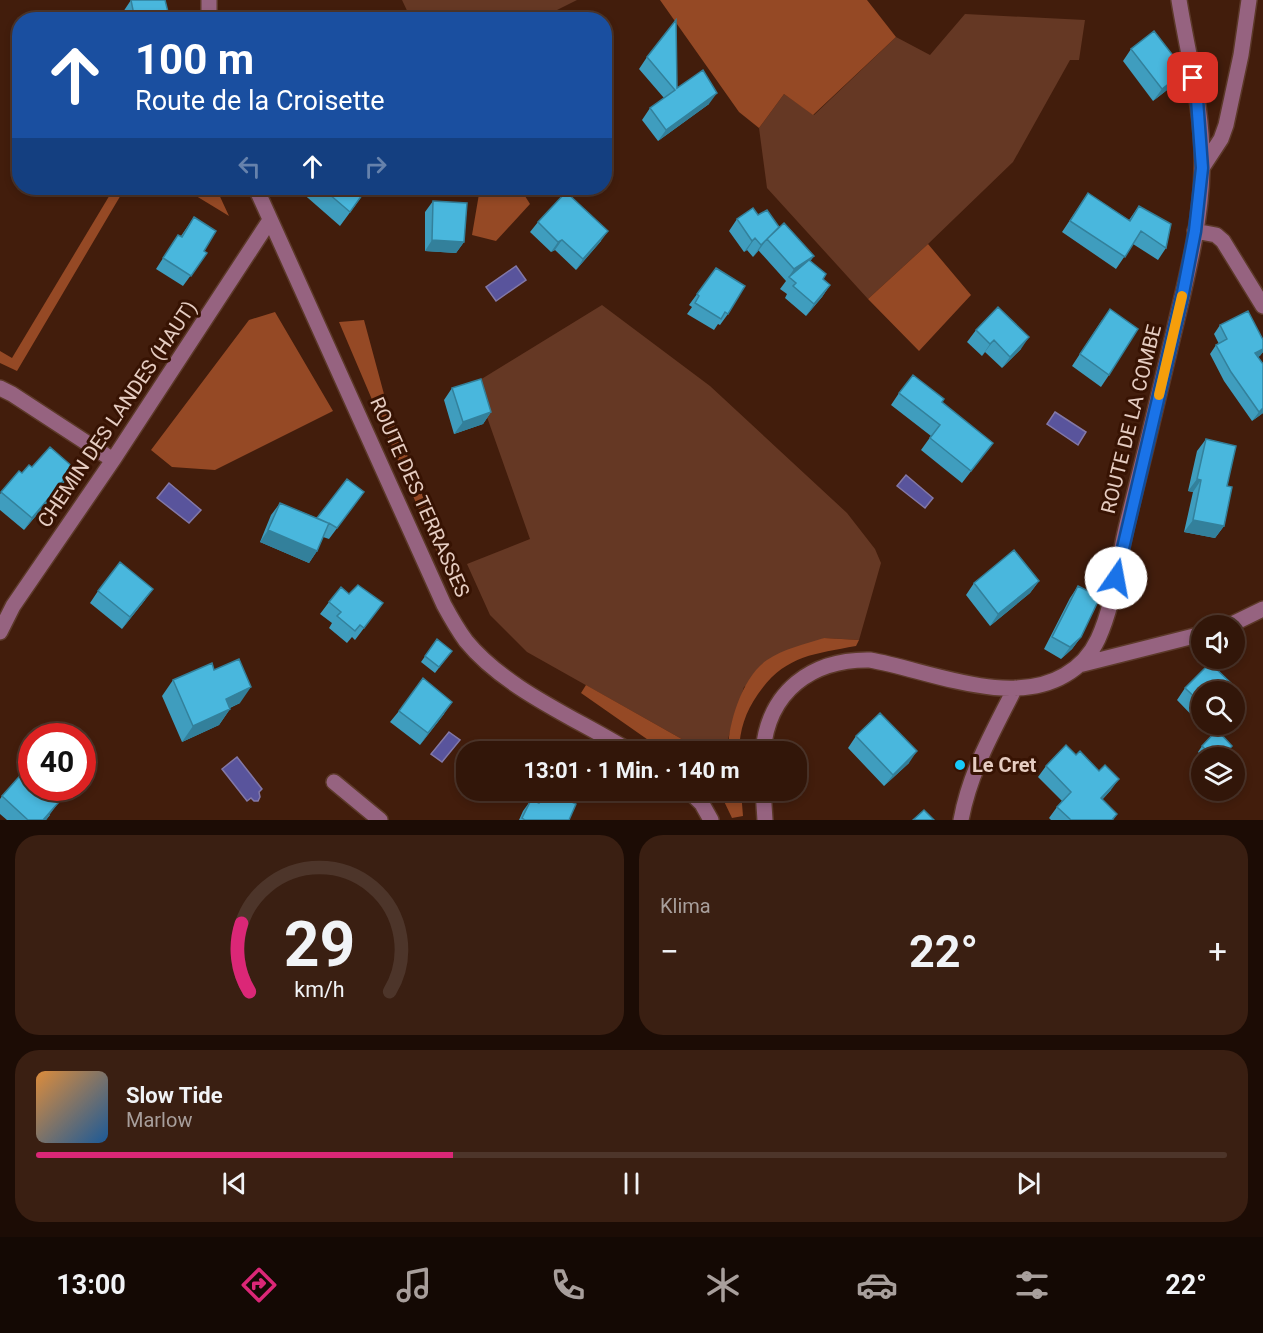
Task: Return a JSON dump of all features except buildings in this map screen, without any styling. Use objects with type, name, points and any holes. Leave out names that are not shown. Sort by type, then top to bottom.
[{"type":"street","name":"ROUTE DE LA COMBE","points":[[764,741],[772,713],[787,690],[812,672],[844,662],[870,660],[966,683],[1016,688],[1033,686],[1066,675],[1079,666],[1098,639],[1110,599],[1180,308],[1195,231],[1202,168],[1197,99],[1179,0]]},
{"type":"street","points":[[1202,168],[1221,139],[1226,125],[1241,56],[1249,0]]},
{"type":"street","name":"ROUTE DES TERRASSES","points":[[259,195],[444,605],[460,633],[474,649],[525,690],[612,741]]},
{"type":"street","name":"CHEMIN DES LANDES (HAUT)","points":[[0,632],[13,606],[113,460],[270,220]]},
{"type":"street","points":[[1195,231],[1216,235],[1223,241],[1263,306]]},
{"type":"street","points":[[0,388],[113,460]]},
{"type":"street","points":[[1245,618],[1263,609]]},
{"type":"street","points":[[1079,666],[1191,637]]},
{"type":"street","points":[[961,820],[966,794],[978,760],[1016,688]]},
{"type":"street","points":[[334,782],[381,820]]},
{"type":"street","points":[[699,801],[711,820]]},
{"type":"street","points":[[764,801],[765,820]]},
{"type":"shaded area","points":[[402,0],[577,0],[553,12],[408,12]]},
{"type":"shaded area","points":[[660,0],[867,0],[896,37],[813,115],[784,94],[759,128],[739,112]]},
{"type":"shaded area","points":[[965,14],[1085,20],[1079,60],[1070,60],[1013,162],[868,299],[767,188],[759,128],[784,94],[814,115],[896,37],[930,55]]},
{"type":"shaded area","points":[[110,195],[121,195],[17,371],[0,363],[0,351],[12,358]]},
{"type":"shaded area","points":[[194,195],[219,195],[229,216]]},
{"type":"shaded area","points":[[479,195],[524,195],[530,204],[496,241],[472,235]]},
{"type":"shaded area","points":[[928,244],[971,295],[919,351],[868,299]]},
{"type":"shaded area","points":[[516,266],[526,280],[496,301],[486,287]]},
{"type":"shaded area","points":[[602,305],[710,386],[847,513],[875,549],[881,563],[859,640],[824,638],[744,687],[728,741],[685,741],[527,652],[490,615],[467,564],[530,539],[475,383]]},
{"type":"shaded area","points":[[275,312],[333,411],[215,470],[172,467],[151,450],[249,320]]},
{"type":"shaded area","points":[[364,320],[388,409],[415,474],[446,562],[442,564],[339,322]]},
{"type":"shaded area","points":[[1055,412],[1086,432],[1078,445],[1047,424]]},
{"type":"shaded area","points":[[906,475],[933,498],[925,508],[897,486]]},
{"type":"shaded area","points":[[169,483],[201,510],[189,523],[157,498]]},
{"type":"shaded area","points":[[824,638],[859,640],[856,646],[801,659],[778,672],[768,681],[750,708],[742,728],[740,741],[729,741],[738,701],[751,677],[767,660],[794,647]]},
{"type":"shaded area","points":[[586,685],[685,741],[650,741],[581,693]]},
{"type":"shaded area","points":[[449,732],[460,740],[456,741],[456,745],[442,762],[431,754]]},
{"type":"shaded area","points":[[237,757],[262,789],[259,792],[258,801],[251,798],[247,801],[222,769]]},
{"type":"shaded area","points":[[724,801],[742,801],[743,816],[732,818]]},
{"type":"slow traffic","points":[[1159,395],[1182,296]]},
{"type":"place","name":"Le Cret","points":[[960,765]]},
{"type":"route","points":[[1116,578],[1127,523],[1183,293],[1202,187],[1201,142],[1193,78]]}]
